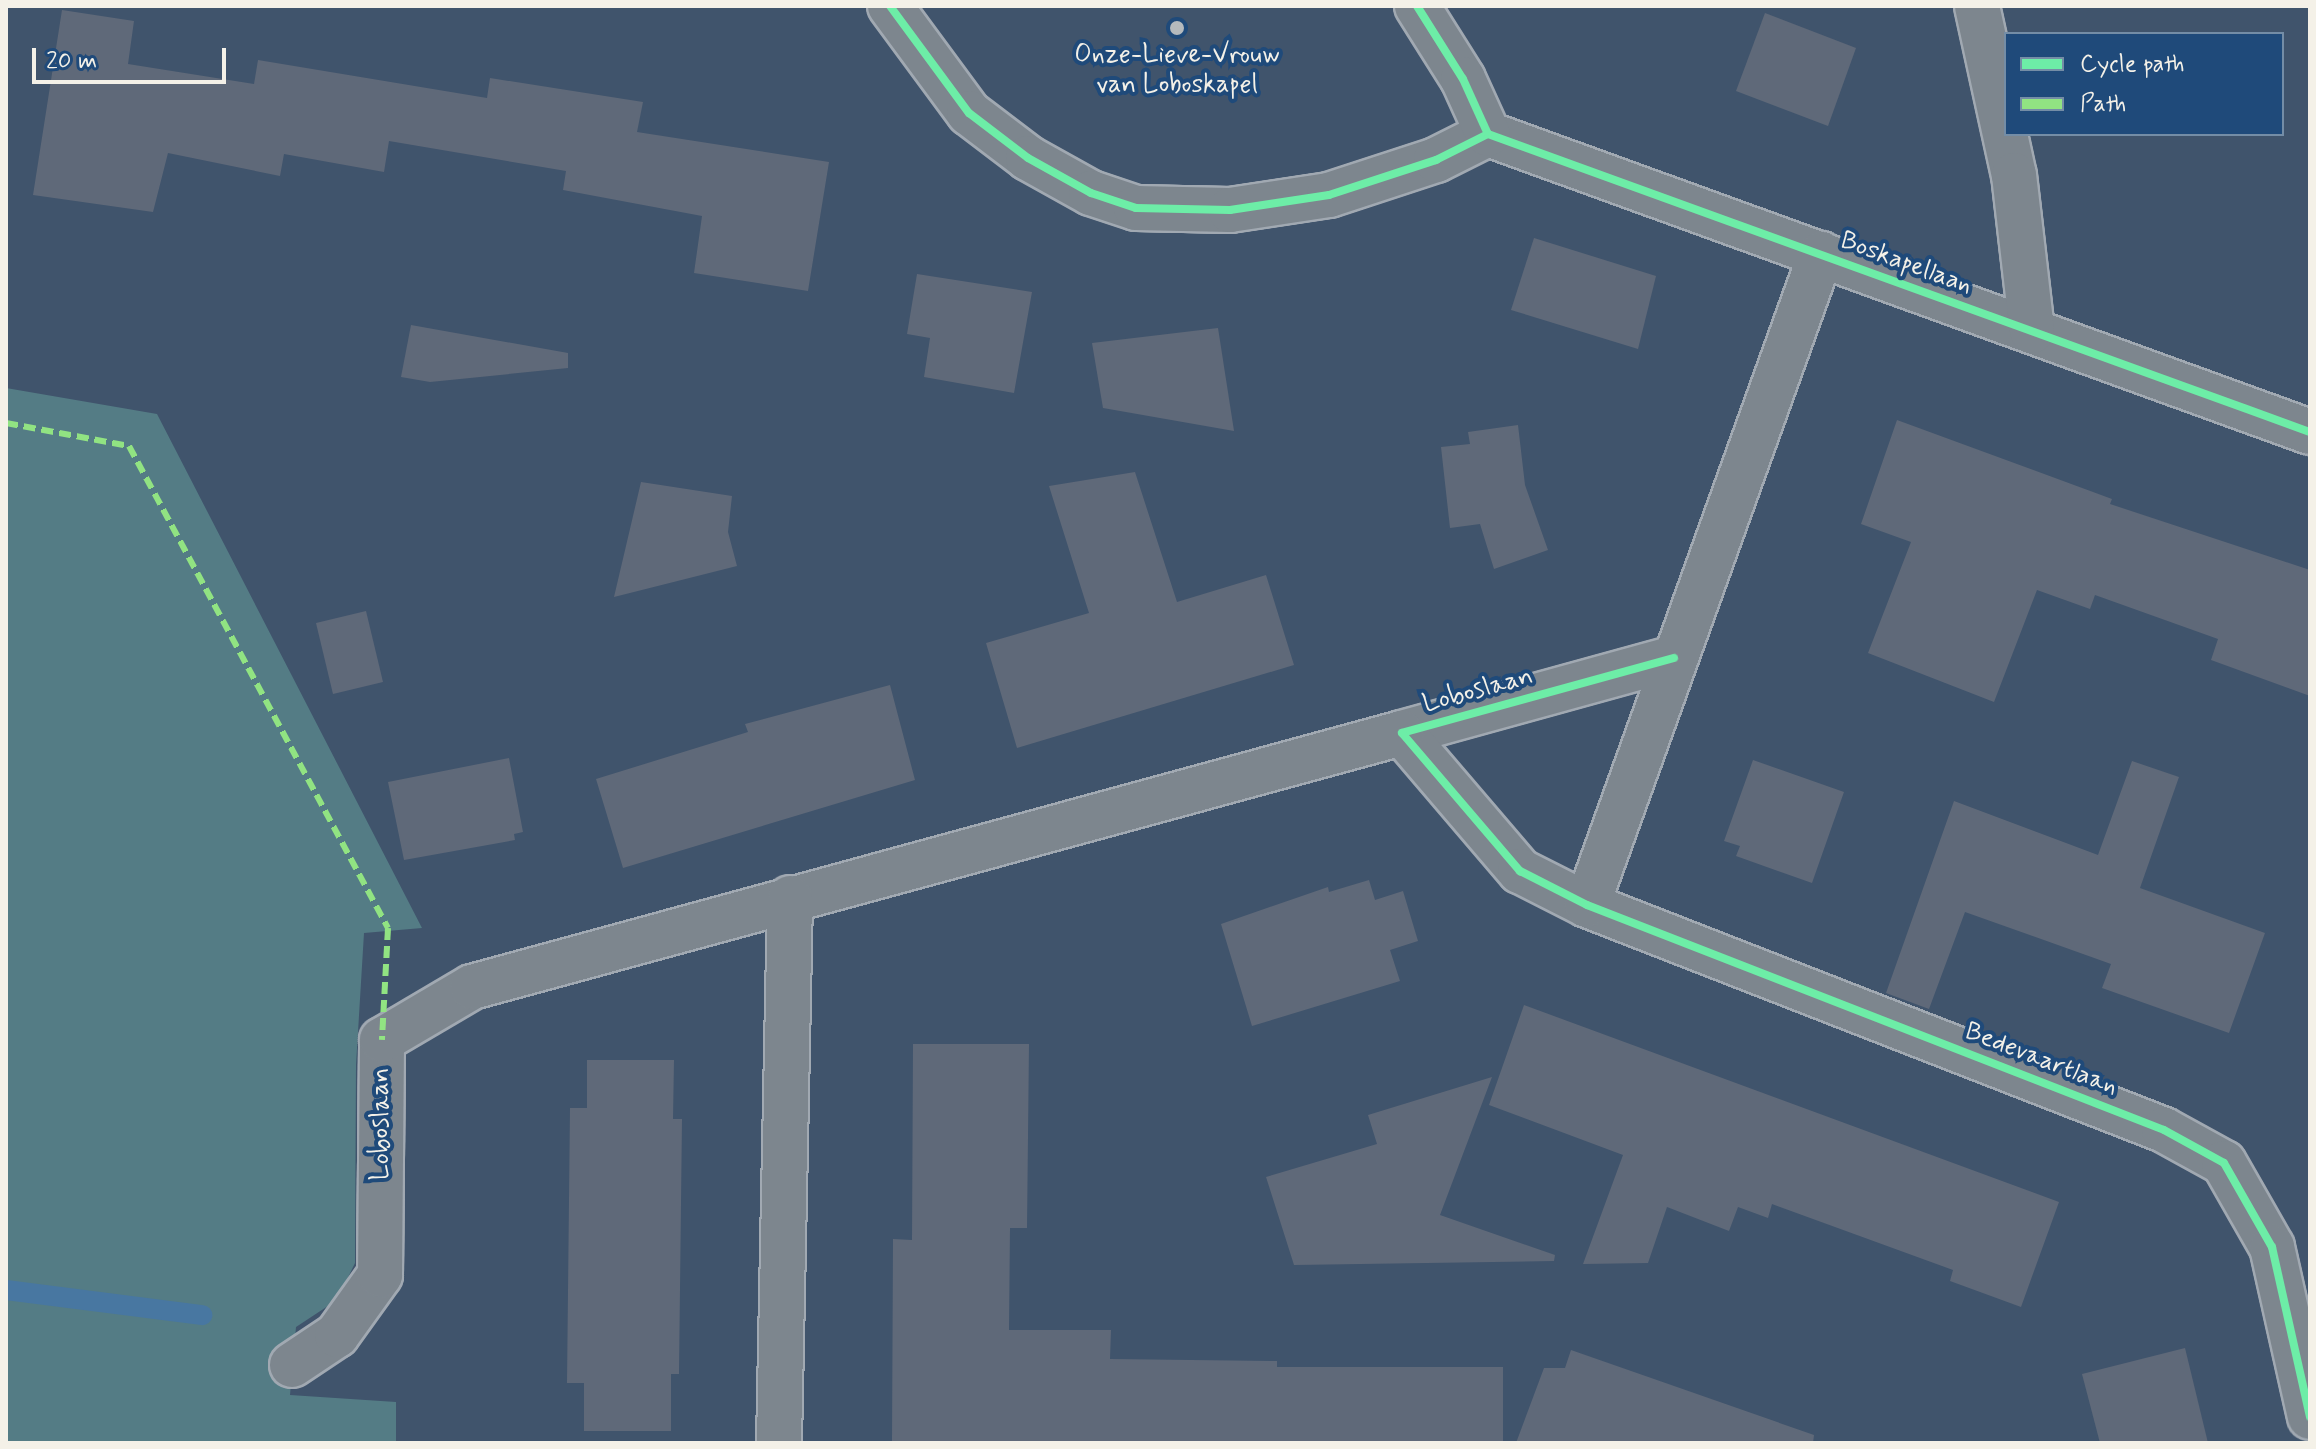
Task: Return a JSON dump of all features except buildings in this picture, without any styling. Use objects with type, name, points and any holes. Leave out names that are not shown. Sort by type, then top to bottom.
[{"type":"street","points":[[890,6],[969,113],[1028,158],[1091,193],[1136,208],[1230,210],[1329,195],[1436,160],[1488,134],[1463,79],[1417,6]]},
{"type":"street","points":[[1977,6],[2004,129]]},
{"type":"street","name":"Boskapellaan","points":[[1488,134],[2310,432]]},
{"type":"street","points":[[2005,136],[2014,175],[2032,331]]},
{"type":"street","points":[[1587,905],[1821,254]]},
{"type":"street","name":"Loboslaan","points":[[292,1365],[337,1335],[380,1275],[382,1040],[472,987],[1674,658]]},
{"type":"street","name":"Loboslaan","points":[[1402,733],[1520,871],[1587,905]]},
{"type":"street","points":[[779,1443],[790,898]]},
{"type":"street","name":"Bedevaartlaan","points":[[1587,905],[2164,1130],[2224,1163],[2272,1247],[2310,1417]]},
{"type":"green space","points":[[6,388],[157,414],[422,928],[364,933],[356,1065],[355,1263],[337,1300],[296,1327],[290,1395],[396,1402],[396,1443],[6,1443]]},
{"type":"waterway","points":[[6,1290],[202,1315]]},
{"type":"marked path","points":[[6,423],[129,446],[388,928],[382,1040]]},
{"type":"cycle path","points":[[890,6],[969,113],[1028,158],[1091,193],[1136,208],[1230,210],[1329,195],[1436,160],[1488,134],[2310,432]]},
{"type":"cycle path","points":[[1417,6],[1463,79],[1488,134]]},
{"type":"cycle path","points":[[1674,658],[1402,733],[1520,871],[1587,905],[2164,1130],[2224,1163],[2272,1247],[2310,1417]]},
{"type":"place","name":"Onze-Lieve-Vrouw van Loboskapel","points":[[1177,28]]}]
